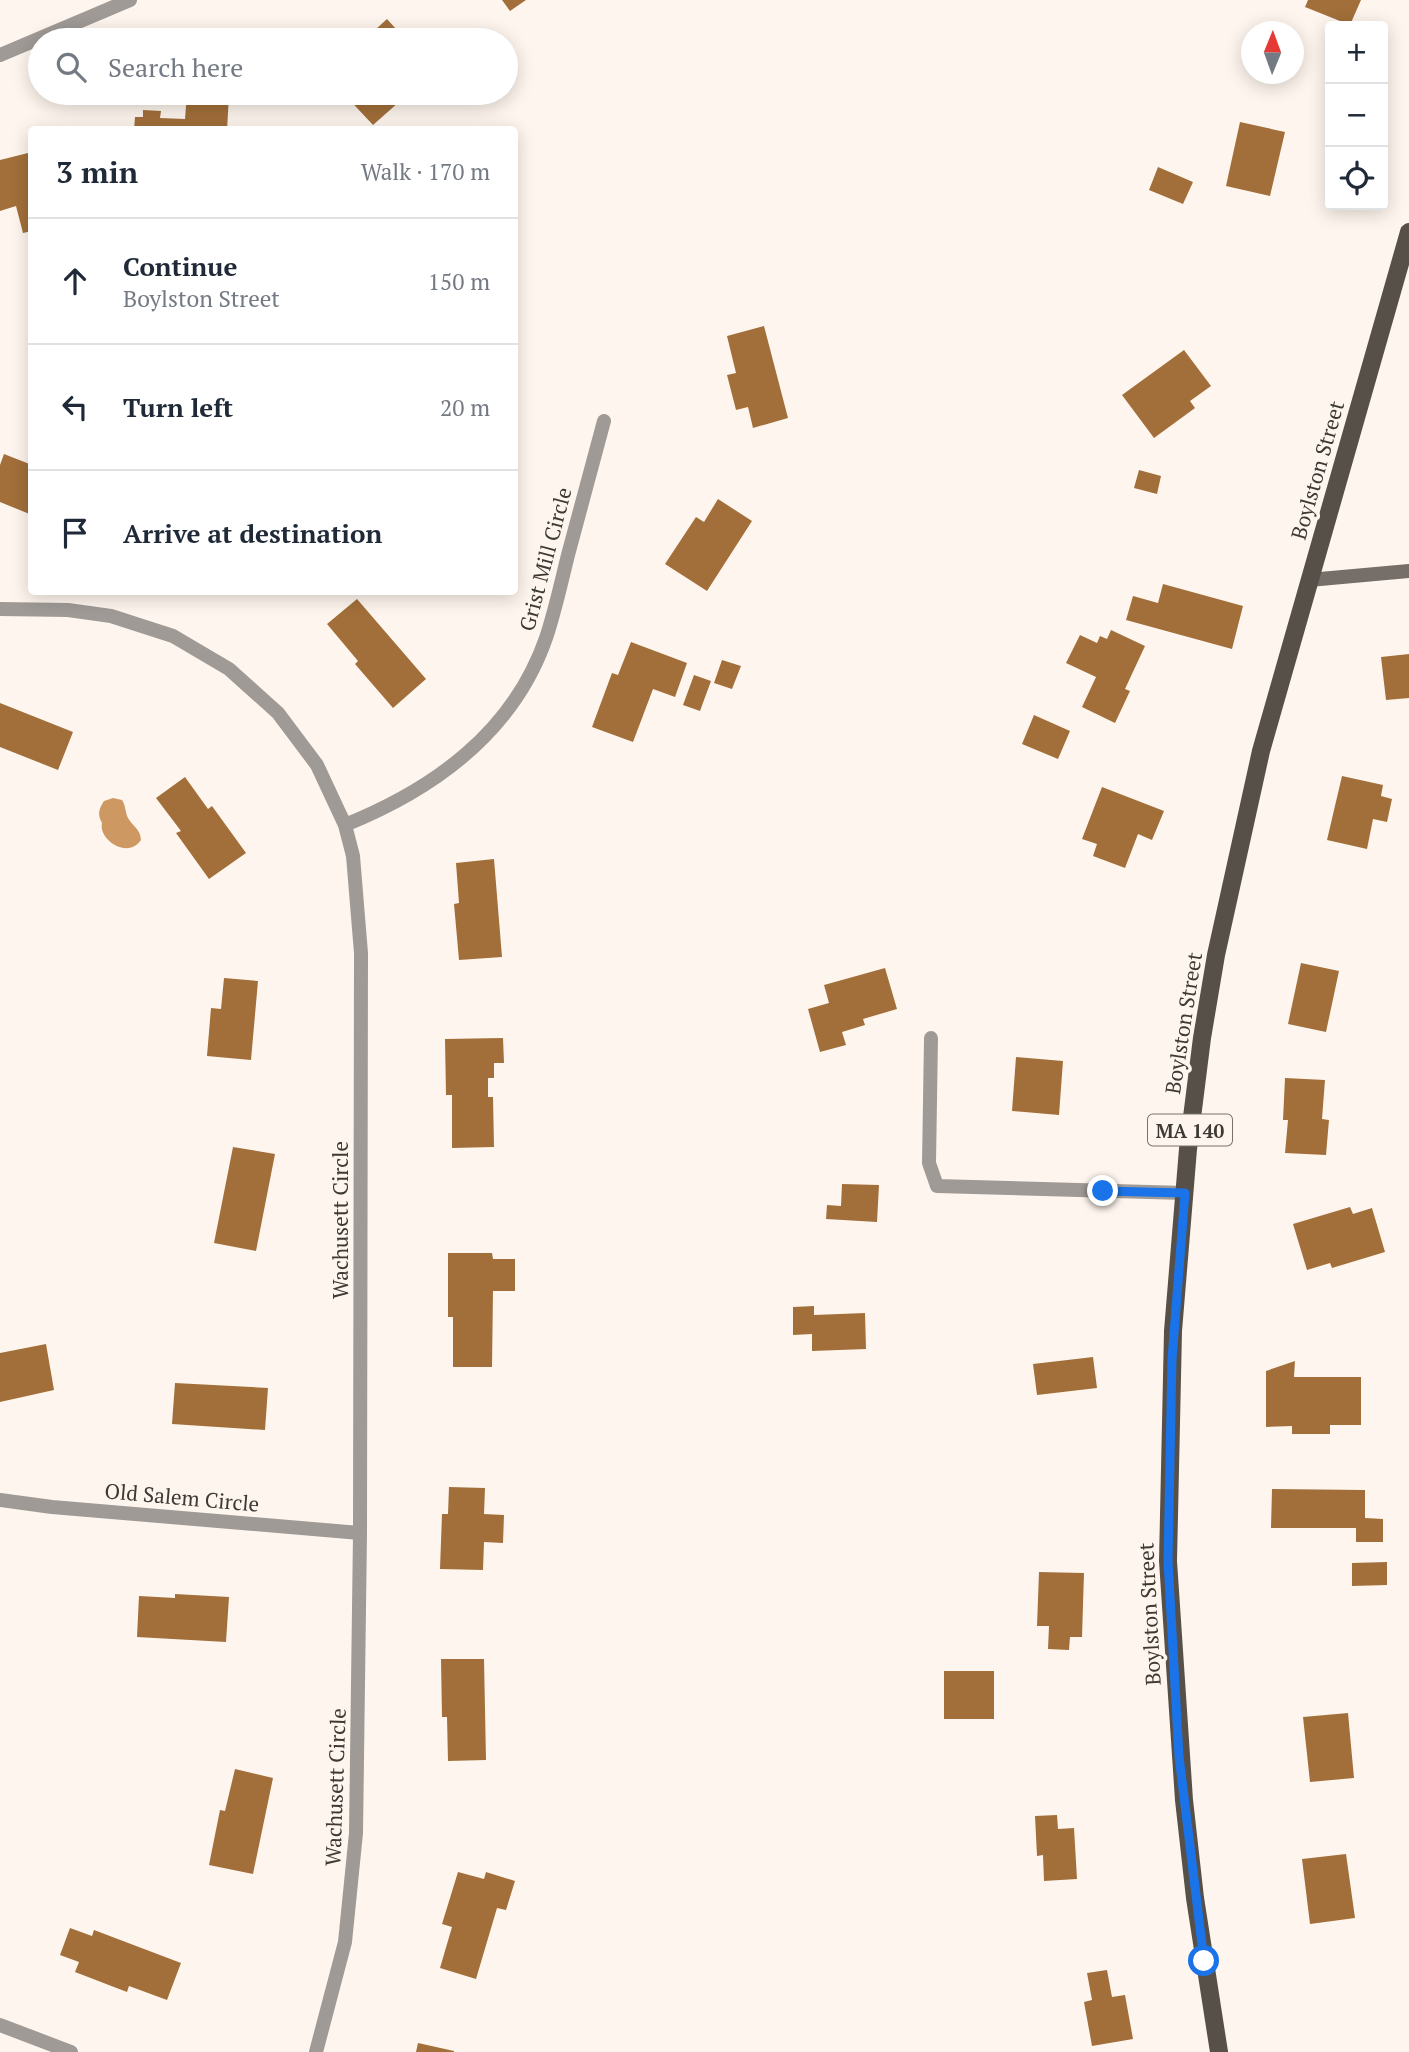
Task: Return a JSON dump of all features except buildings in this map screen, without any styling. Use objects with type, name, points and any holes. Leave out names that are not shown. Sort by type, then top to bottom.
[{"type":"main road","name":"Boylston Street","points":[[1219,2052],[1195,1898],[1184,1800],[1168,1561],[1172,1359],[1185,1193],[1199,1059],[1216,955],[1261,751],[1409,232]]},
{"type":"street","points":[[64,28],[130,0]]},
{"type":"street","points":[[0,55],[28,43]]},
{"type":"street","name":"Grist Mill Circle","points":[[345,825],[391,805],[441,775],[485,736],[520,690],[546,638],[604,421]]},
{"type":"street","points":[[1309,580],[1409,571]]},
{"type":"street","name":"Wachusett Circle","points":[[0,609],[68,610],[111,616],[173,636],[229,669],[255,690],[299,738],[317,765],[345,825],[353,856],[362,953],[357,1784],[353,1874],[345,1942],[316,2052]]},
{"type":"street","points":[[931,1038],[929,1163],[937,1186],[1185,1193]]},
{"type":"street","name":"Old Salem Circle","points":[[0,1500],[52,1507],[360,1533]]},
{"type":"street","points":[[0,2025],[71,2052]]},
{"type":"shaded area","points":[[113,798],[122,800],[128,818],[139,833],[141,840],[135,846],[121,848],[104,835],[99,812],[104,801]]},
{"type":"route","points":[[1103,1191],[1185,1193],[1172,1359],[1168,1561],[1179,1756],[1204,1961]]}]
